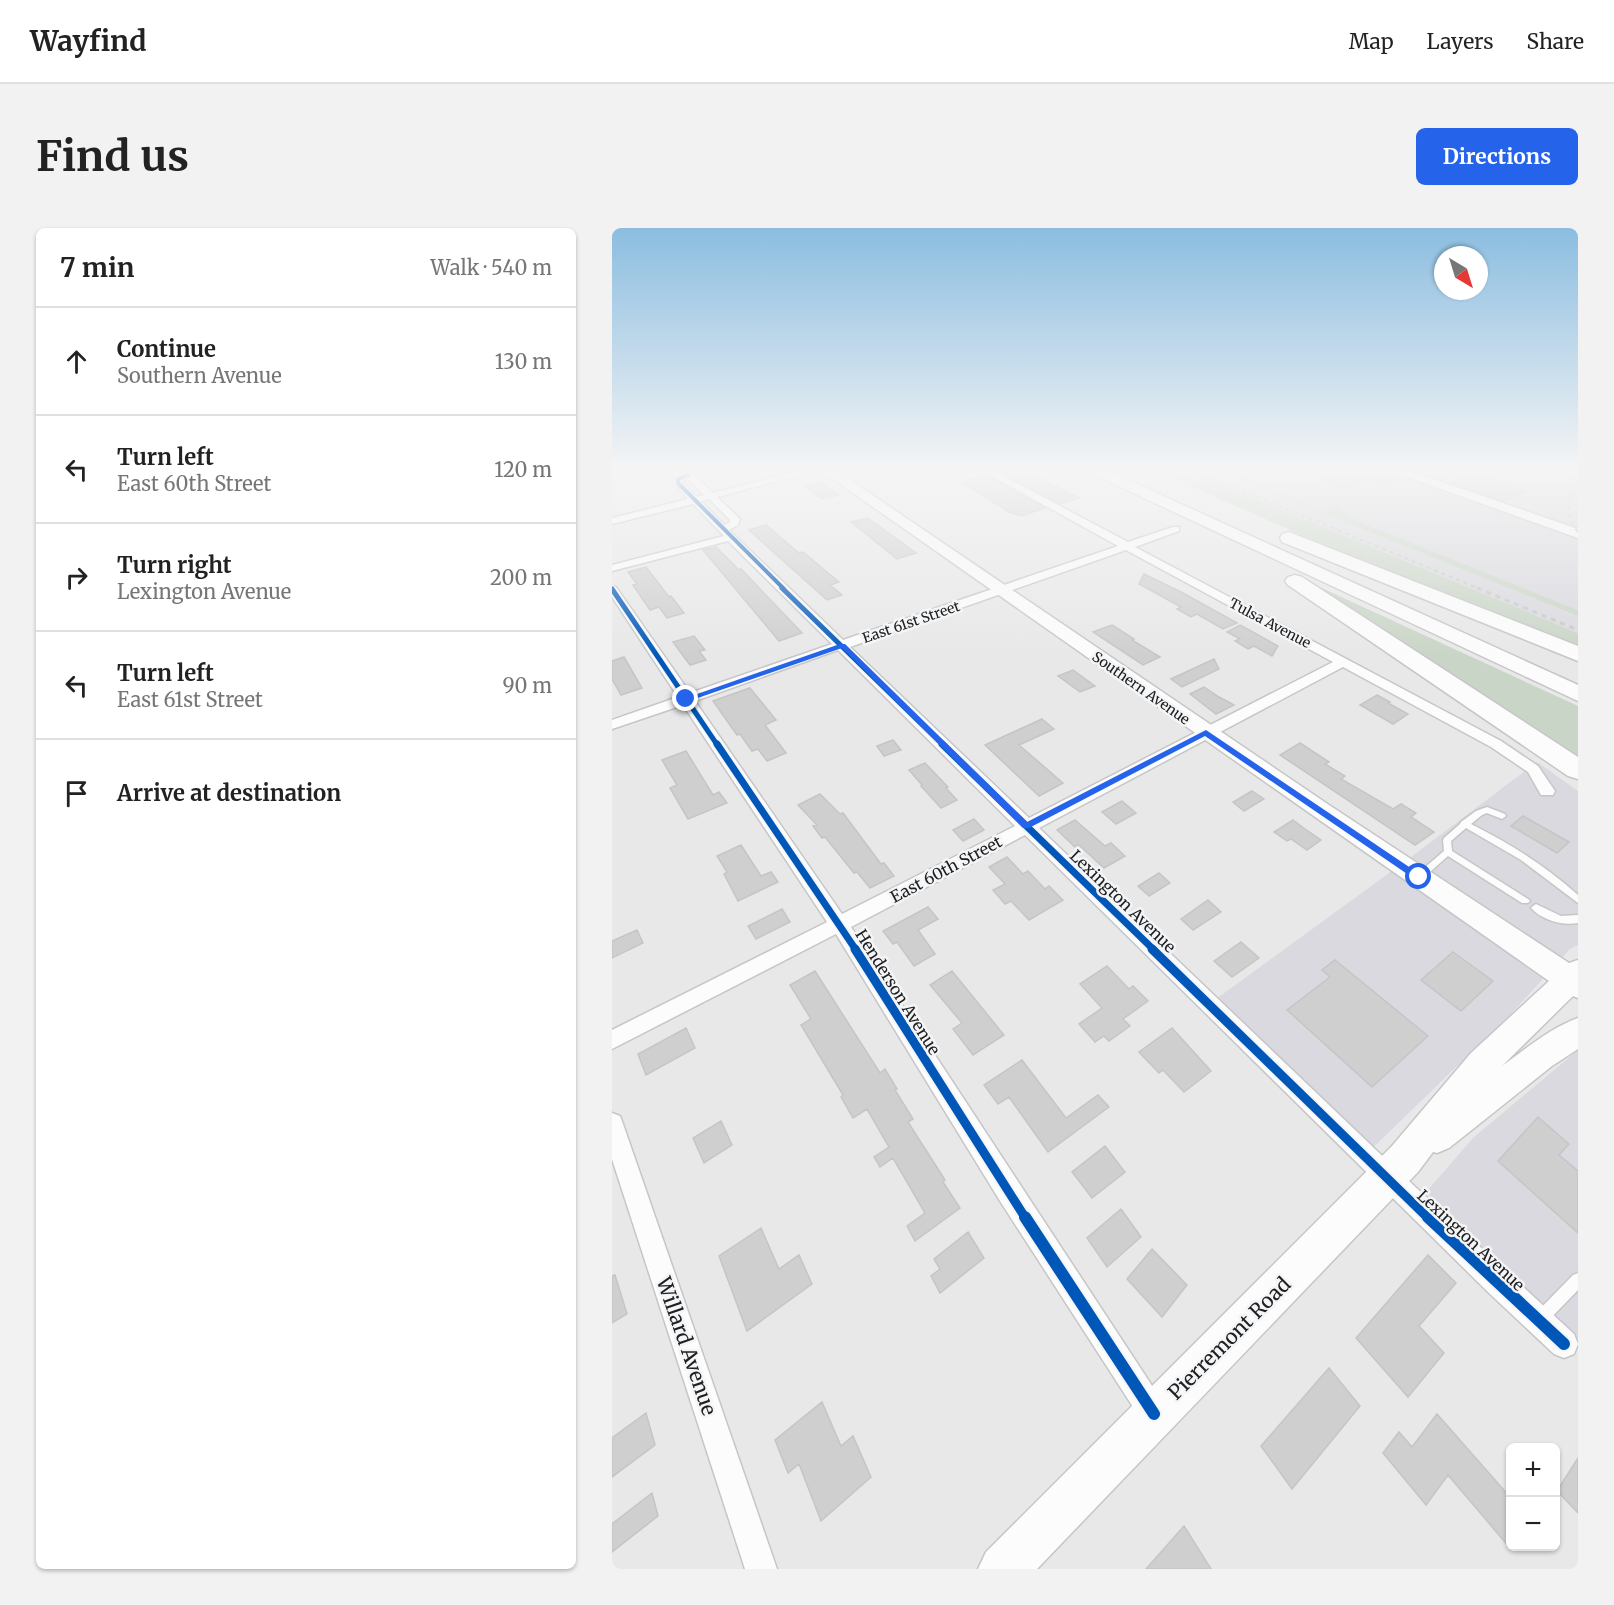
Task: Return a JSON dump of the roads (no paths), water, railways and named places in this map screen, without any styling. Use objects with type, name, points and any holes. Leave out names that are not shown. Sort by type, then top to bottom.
[{"type":"highway","points":[[1221,532],[1578,770]]},
{"type":"highway","points":[[1227,532],[1578,694]]},
{"type":"highway","points":[[1268,532],[1578,672]]},
{"type":"highway","points":[[1274,532],[1578,654]]},
{"type":"highway","points":[[1469,697],[1544,761],[1578,784]]},
{"type":"street","name":"Southern Avenue","points":[[915,532],[1419,877],[1575,979]]},
{"type":"street","name":"Tulsa Avenue","points":[[1100,532],[1523,761],[1539,775],[1547,790]]},
{"type":"street","name":"East 61st Street","points":[[612,725],[1169,532]]},
{"type":"street","points":[[612,568],[727,533]]},
{"type":"street","name":"Lexington Avenue","points":[[727,533],[1026,826],[1396,1169],[1538,1321],[1564,1344]]},
{"type":"street","name":"Henderson Avenue","points":[[612,590],[839,924],[1154,1414]]},
{"type":"street","name":"East 60th Street","points":[[612,1040],[1342,662]]},
{"type":"street","name":"Pierremont Road","points":[[1003,1569],[1396,1169],[1482,1064],[1575,979]]},
{"type":"street","name":"Pierremont Road","points":[[1396,1169],[1541,1056],[1578,1032]]},
{"type":"street","name":"Willard Avenue","points":[[612,1124],[761,1569]]},
{"type":"lane","points":[[1448,852],[1447,840],[1464,824],[1487,810],[1502,816]]},
{"type":"lane","points":[[1464,824],[1562,884],[1578,900]]},
{"type":"lane","points":[[1419,877],[1448,852]]},
{"type":"lane","points":[[1448,852],[1525,901]]},
{"type":"lane","points":[[1536,908],[1550,917],[1562,920],[1578,919]]},
{"type":"lane","points":[[1538,1321],[1578,1280]]},
{"type":"railway","points":[[1341,532],[1480,589]]},
{"type":"railway","points":[[1477,588],[1578,630]]}]
